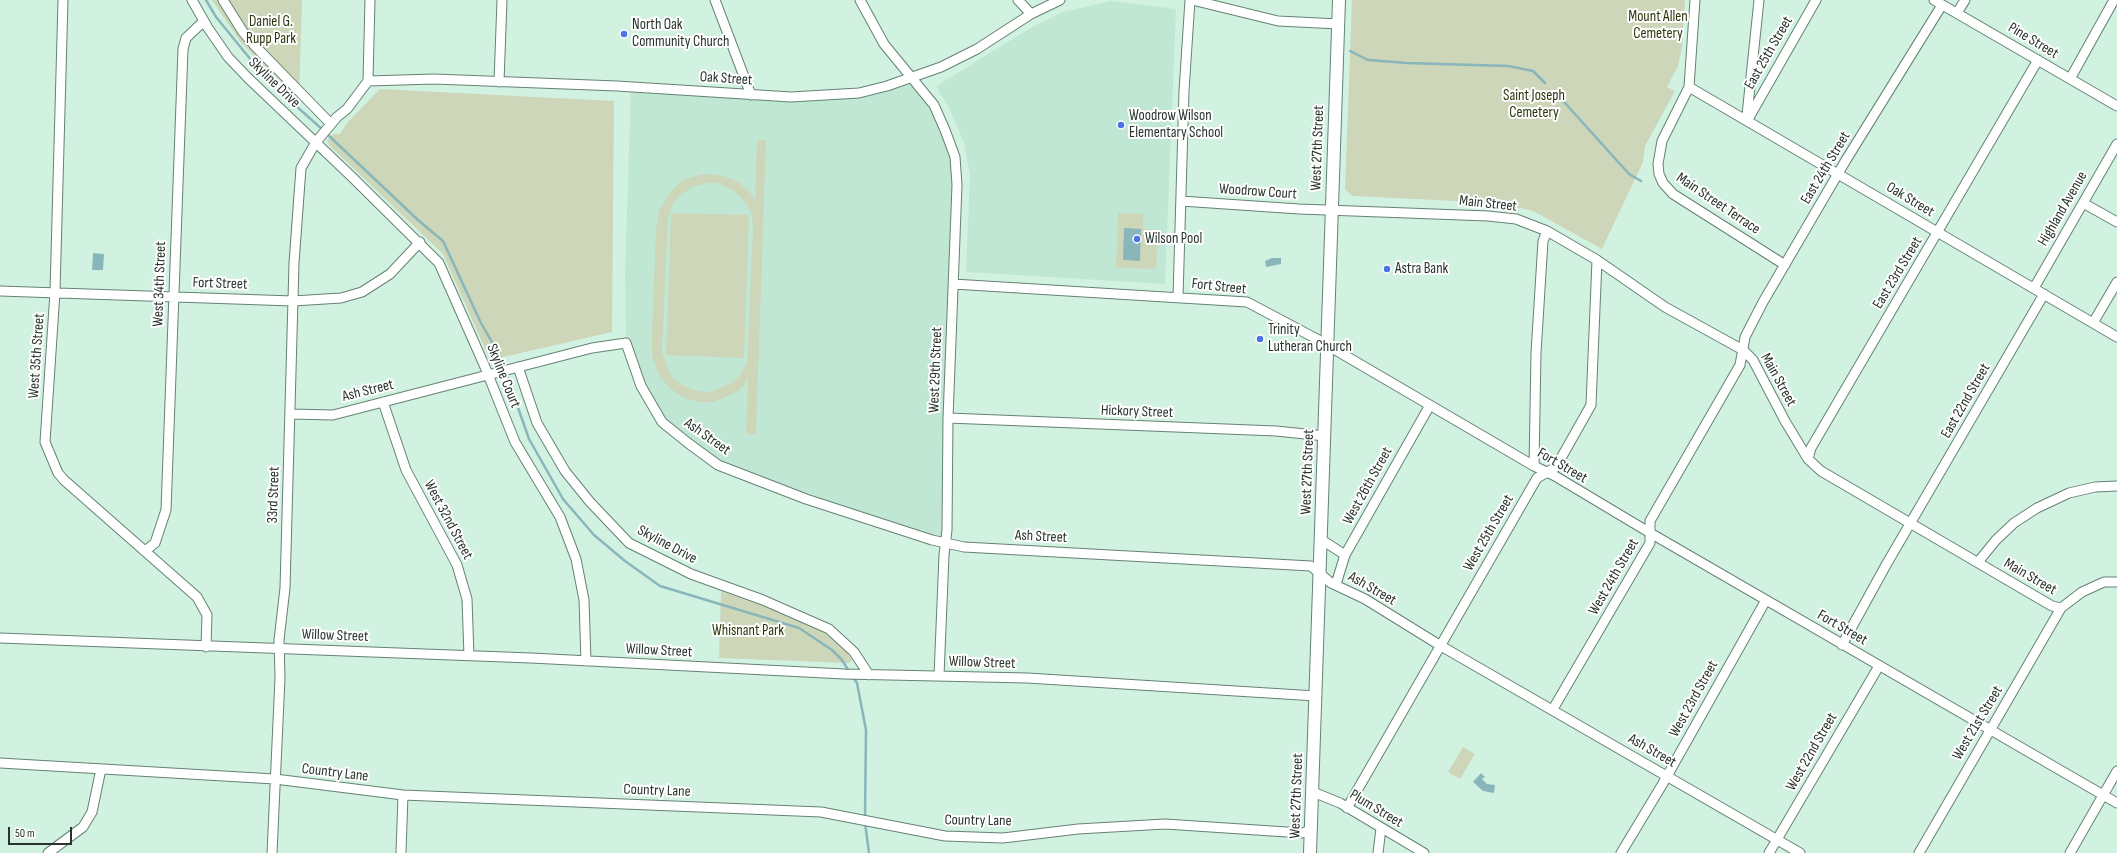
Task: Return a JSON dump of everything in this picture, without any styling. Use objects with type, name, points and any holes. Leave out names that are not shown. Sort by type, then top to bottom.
[{"type":"main road","name":"West 27th Street","points":[[1310,853],[1322,540],[1339,0]]},
{"type":"street","name":"West 35th Street","points":[[63,0],[55,292],[46,442],[50,458],[58,473],[64,480],[197,597],[207,615],[206,646]]},
{"type":"street","name":"Skyline Drive","points":[[192,0],[228,57],[316,142]]},
{"type":"street","points":[[223,0],[243,32],[255,46],[331,124]]},
{"type":"street","points":[[368,81],[370,0]]},
{"type":"street","points":[[499,82],[502,0]]},
{"type":"street","points":[[715,0],[751,95]]},
{"type":"street","name":"West 29th Street","points":[[860,0],[884,44],[934,106],[945,130],[955,158],[957,185],[948,418],[947,542],[944,556],[939,676]]},
{"type":"street","points":[[1018,0],[1031,14]]},
{"type":"street","name":"Oak Street","points":[[368,81],[434,79],[617,86],[791,98],[859,93],[912,78],[941,67],[977,49],[1031,14],[1060,0]]},
{"type":"street","points":[[1178,296],[1185,61],[1191,0],[1278,21],[1339,24]]},
{"type":"street","points":[[1689,87],[1695,0]]},
{"type":"street","points":[[1747,121],[1759,0]]},
{"type":"street","name":"East 25th Street","points":[[1747,121],[1816,0]]},
{"type":"street","points":[[1957,13],[1964,0]]},
{"type":"street","points":[[2070,79],[2114,0]]},
{"type":"street","name":"Pine Street","points":[[1938,2],[2117,106]]},
{"type":"street","name":"East 24th Street","points":[[1743,350],[1745,337],[1785,264],[1938,2]]},
{"type":"street","name":"West 34th Street","points":[[145,550],[155,543],[166,510],[183,49],[186,38],[204,21]]},
{"type":"street","name":"East 23rd Street","points":[[1808,459],[1811,448],[2038,60]]},
{"type":"street","name":"33rd Street","points":[[272,853],[280,648],[285,588],[293,301],[301,168],[316,142],[331,124],[347,109],[368,81]]},
{"type":"street","name":"Oak Street","points":[[1689,87],[2117,337]]},
{"type":"street","name":"Main Street Terrace","points":[[1689,87],[1660,148],[1658,164],[1663,183],[1673,194],[1785,264]]},
{"type":"street","name":"Skyline Court","points":[[316,142],[420,242],[442,268],[515,442],[560,517],[576,559],[584,600],[586,661]]},
{"type":"street","name":"Highland Avenue","points":[[2034,288],[2117,144]]},
{"type":"street","name":"Woodrow Court","points":[[1181,201],[1332,209]]},
{"type":"street","points":[[2083,203],[2117,222]]},
{"type":"street","name":"Main Street","points":[[1332,209],[1488,216],[1516,219],[1547,231],[1597,260],[1664,307],[1743,350],[1753,360],[1785,421],[1808,459],[1821,471],[2052,606],[2061,608],[2082,592],[2104,582],[2117,582]]},
{"type":"street","points":[[1534,466],[1536,353],[1543,241],[1547,231]]},
{"type":"street","name":"Fort Street","points":[[0,291],[293,301],[341,298],[362,292],[390,274],[420,242]]},
{"type":"street","name":"West 25th Street","points":[[1347,808],[1537,478],[1556,467],[1591,405],[1597,260]]},
{"type":"street","points":[[2093,323],[2117,282]]},
{"type":"street","name":"Fort Street","points":[[953,284],[1178,296],[1247,302],[1547,472],[1842,645],[2117,803]]},
{"type":"street","name":"East 22nd Street","points":[[1911,523],[2044,294]]},
{"type":"street","name":"Ash Street","points":[[290,414],[333,414],[592,348],[626,343],[640,386],[662,422],[688,444],[718,465],[800,497],[932,540],[947,542],[964,547],[1311,566],[1331,583],[1336,584],[1365,599],[1441,646],[1553,709],[1800,853]]},
{"type":"street","name":"West 24th Street","points":[[1553,709],[1650,543],[1652,534],[1650,521],[1740,365],[1743,350]]},
{"type":"street","name":"Skyline Drive","points":[[518,367],[536,423],[565,471],[590,502],[629,543],[691,574],[763,600],[829,629],[854,652],[865,675]]},
{"type":"street","name":"West 32nd Street","points":[[383,402],[406,470],[457,565],[467,599],[469,656]]},
{"type":"street","name":"West 26th Street","points":[[1336,584],[1345,555],[1430,405]]},
{"type":"street","name":"Hickory Street","points":[[948,418],[1276,431],[1325,436]]},
{"type":"street","points":[[1978,562],[1996,540],[2014,523],[2037,508],[2069,493],[2095,487],[2117,486]]},
{"type":"street","points":[[1842,645],[1911,523]]},
{"type":"street","points":[[1322,540],[1345,555]]},
{"type":"street","name":"West 23rd Street","points":[[1621,853],[1766,600]]},
{"type":"street","name":"West 21st Street","points":[[1919,853],[2061,608]]},
{"type":"street","name":"Willow Street","points":[[0,638],[586,661],[865,675],[1027,678],[1316,696]]},
{"type":"street","name":"West 22nd Street","points":[[1769,853],[1879,666]]},
{"type":"street","name":"Country Lane","points":[[0,763],[275,780],[403,795],[820,812],[945,836],[1003,838],[1078,830],[1165,824],[1302,833],[1311,830]]},
{"type":"street","points":[[48,853],[83,827],[92,812],[101,769]]},
{"type":"street","points":[[2070,853],[2117,771]]},
{"type":"street","name":"Plum Street","points":[[1313,792],[1347,808],[1424,853]]},
{"type":"street","points":[[401,853],[403,795]]},
{"type":"street","points":[[1378,853],[1381,828]]},
{"type":"shaded area","points":[[1111,1],[1176,9],[1165,284],[966,272],[970,175],[964,143],[951,112],[936,86],[1032,27],[1063,12]]},
{"type":"shaded area","points":[[912,78],[934,105],[955,157],[947,542],[718,465],[688,444],[651,404],[626,343],[625,274],[631,87],[791,97],[838,94]]},
{"type":"green space","name":"Daniel G. Rupp Park","points":[[212,0],[302,0],[299,99],[241,43]]},
{"type":"green space","name":"Saint Joseph Cemetery","points":[[1352,0],[1685,0],[1682,47],[1678,66],[1667,87],[1675,91],[1645,146],[1643,162],[1602,249],[1533,211],[1497,203],[1353,196],[1345,189]]},
{"type":"green space","points":[[380,89],[614,101],[612,332],[490,360],[443,254],[330,146],[327,141],[333,134],[340,134],[347,123]]},
{"type":"green space","points":[[757,140],[766,140],[756,434],[746,434],[748,379],[740,390],[714,402],[698,402],[684,398],[671,389],[659,376],[652,355],[656,230],[659,211],[669,193],[683,180],[702,174],[720,175],[737,181],[749,191],[755,200]],"holes":[[[708,183],[718,183],[733,190],[748,206],[752,216],[753,231],[747,363],[740,375],[732,383],[710,392],[697,391],[684,386],[672,377],[662,352],[668,218],[673,204],[681,195],[692,187]]]},
{"type":"green space","points":[[671,213],[749,215],[744,358],[666,355]]},
{"type":"green space","name":"Wilson Pool","points":[[1118,213],[1143,214],[1143,229],[1158,230],[1156,269],[1116,268]]},
{"type":"green space","name":"Whisnant Park","points":[[721,591],[808,622],[824,632],[837,643],[847,652],[852,660],[849,663],[719,658]]},
{"type":"green space","points":[[1463,747],[1475,754],[1460,779],[1448,772]]},
{"type":"water","points":[[1124,228],[1141,229],[1140,261],[1123,260]]},
{"type":"water","points":[[93,253],[104,254],[103,270],[92,270]]},
{"type":"water","points":[[1272,258],[1281,258],[1281,264],[1266,267],[1265,261]]},
{"type":"water","points":[[1481,773],[1485,777],[1482,779],[1487,784],[1495,785],[1494,793],[1483,791],[1473,782]]},
{"type":"waterway","points":[[206,0],[216,17],[256,66],[277,89],[323,130]]},
{"type":"waterway","points":[[1350,51],[1368,60],[1407,63],[1508,66],[1533,71],[1545,83]]},
{"type":"waterway","points":[[1556,93],[1629,174],[1641,181]]},
{"type":"waterway","points":[[326,133],[418,220],[443,241],[481,323],[500,356],[529,439],[563,499],[594,535],[625,561],[660,586],[799,628],[832,650],[842,660],[850,673]]},
{"type":"waterway","points":[[853,677],[857,683],[866,730],[865,818]]},
{"type":"waterway","points":[[865,823],[869,853]]},
{"type":"place","name":"North Oak Community Church","points":[[624,34]]},
{"type":"place","name":"Woodrow Wilson Elementary School","points":[[1121,125]]},
{"type":"place","name":"Wilson Pool","points":[[1137,239]]},
{"type":"place","name":"Astra Bank","points":[[1387,269]]},
{"type":"place","name":"Trinity Lutheran Church","points":[[1260,339]]},
{"type":"park label","name":"Mount Allen Cemetery","points":[[1658,26]]}]
